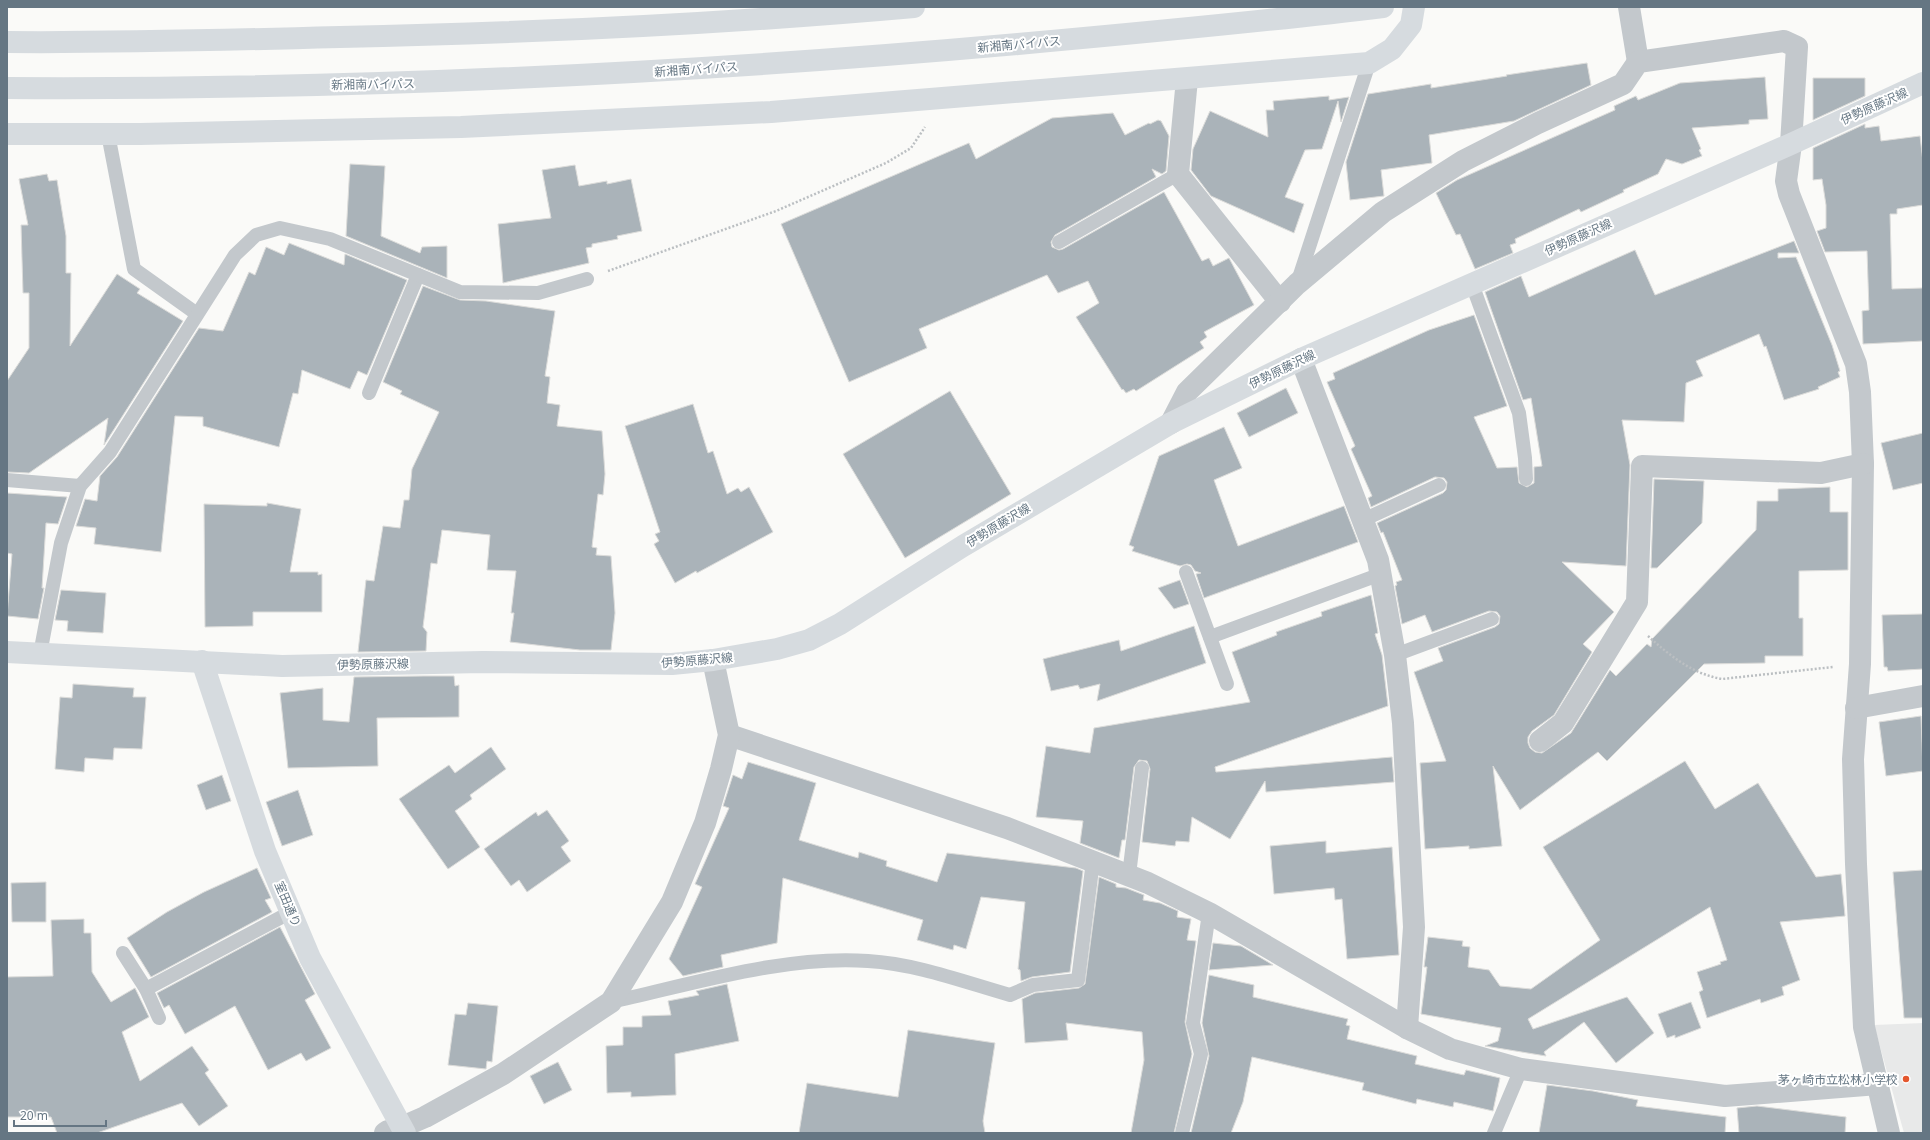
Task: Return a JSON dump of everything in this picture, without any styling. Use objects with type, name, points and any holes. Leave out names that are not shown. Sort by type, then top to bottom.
[{"type":"main road","points":[[7,42],[265,39],[505,33],[694,23],[914,7]]},
{"type":"main road","name":"新湘南バイパス","points":[[7,88],[253,86],[441,82],[620,74],[901,55],[1169,31],[1383,7]]},
{"type":"main road","points":[[7,134],[108,134],[461,127],[771,112],[1369,63],[1392,49],[1411,25],[1414,7]]},
{"type":"main road","name":"伊勢原藤沢線","points":[[7,652],[282,666],[484,662],[672,664],[713,660],[777,649],[808,640],[840,624],[963,546],[1171,423],[1301,359],[1791,144],[1923,83]]},
{"type":"main road","name":"室田通り","points":[[202,661],[265,851],[310,958],[398,1131]]},
{"type":"street","points":[[1171,423],[1187,392],[1297,284],[1383,212],[1463,161],[1538,123],[1623,84],[1638,62],[1629,7]]},
{"type":"street","points":[[1638,62],[1784,41],[1797,47],[1791,144],[1786,181],[1789,194],[1856,364],[1860,392],[1863,464],[1860,664],[1853,758],[1864,1027],[1889,1133]]},
{"type":"street","points":[[1187,79],[1178,174],[1280,302]]},
{"type":"street","points":[[1301,359],[1378,560],[1395,655],[1403,723],[1414,927],[1407,1028]]},
{"type":"street","points":[[1540,741],[1562,723],[1628,619],[1637,602],[1642,466],[1821,473],[1863,464]]},
{"type":"street","points":[[398,1131],[503,1074],[611,1002],[672,902],[705,823],[721,769],[729,735],[713,660]]},
{"type":"street","points":[[1856,708],[1923,696]]},
{"type":"street","points":[[729,735],[1006,828],[1129,875],[1209,913],[1407,1028],[1450,1049],[1521,1069],[1725,1096],[1878,1084]]},
{"type":"lane","points":[[1297,284],[1369,63]]},
{"type":"lane","points":[[108,134],[134,269],[197,314]]},
{"type":"lane","points":[[1059,242],[1178,174]]},
{"type":"lane","points":[[40,654],[61,543],[80,486],[110,452],[235,255],[256,235],[280,228],[330,239],[460,292],[538,293],[587,279]]},
{"type":"lane","points":[[369,393],[418,275]]},
{"type":"lane","points":[[1472,284],[1519,413],[1525,458],[1526,479]]},
{"type":"lane","points":[[7,480],[80,486]]},
{"type":"lane","points":[[1363,520],[1439,485]]},
{"type":"lane","points":[[1186,572],[1227,684]]},
{"type":"lane","points":[[1210,637],[1381,574]]},
{"type":"lane","points":[[1395,655],[1492,619]]},
{"type":"lane","points":[[1129,875],[1142,768]]},
{"type":"lane","points":[[611,1002],[797,963],[830,960],[869,961],[907,966],[1010,995],[1033,985],[1078,980],[1094,861]]},
{"type":"lane","points":[[146,989],[291,912]]},
{"type":"lane","points":[[1182,1133],[1201,1054],[1193,1023],[1209,913]]},
{"type":"lane","points":[[123,953],[146,989],[159,1018]]},
{"type":"lane","points":[[1494,1133],[1521,1069]]},
{"type":"path","points":[[587,279],[776,211],[886,163],[911,148],[922,133],[940,97]]},
{"type":"path","points":[[1628,619],[1669,655],[1705,676],[1722,679],[1860,664]]},
{"type":"shaded area","name":"茅ヶ崎市立松林小学校","points":[[1923,1023],[1923,1133],[1904,1133],[1874,1025]]},
{"type":"building","points":[[1587,63],[1591,85],[1514,121],[1429,135],[1432,163],[1381,170],[1384,196],[1350,200],[1346,162],[1368,94],[1431,84],[1431,88]]},
{"type":"building","points":[[1765,77],[1768,119],[1749,120],[1749,124],[1692,128],[1701,149],[1699,150],[1702,156],[1682,164],[1666,159],[1658,174],[1581,212],[1579,209],[1515,239],[1516,243],[1510,245],[1513,253],[1475,269],[1460,234],[1456,235],[1436,193],[1457,180],[1615,110],[1614,106],[1636,96],[1638,100],[1680,83]]},
{"type":"building","points":[[1813,78],[1865,78],[1865,96],[1813,120]]},
{"type":"building","points":[[1329,96],[1329,100],[1349,97],[1341,122],[1338,101],[1322,149],[1305,150],[1285,197],[1304,204],[1294,233],[1211,196],[1191,170],[1193,149],[1210,111],[1268,137],[1266,110],[1274,110],[1273,101]]},
{"type":"building","points":[[1113,113],[1125,135],[1149,123],[1150,124],[1158,120],[1161,121],[1169,136],[1166,171],[1162,174],[1152,169],[1156,177],[1055,235],[1051,242],[1052,247],[1059,250],[1063,249],[1164,192],[1202,261],[1209,258],[1213,266],[1229,258],[1254,305],[1204,332],[1207,337],[1200,342],[1204,348],[1136,391],[1134,389],[1126,393],[1123,389],[1122,390],[1076,317],[1099,303],[1088,281],[1058,293],[1047,275],[919,329],[927,348],[849,382],[781,224],[969,143],[976,159],[1052,118]]},
{"type":"building","points":[[1865,124],[1865,128],[1879,126],[1881,141],[1920,136],[1923,162],[1923,205],[1897,209],[1897,214],[1890,214],[1892,289],[1923,288],[1923,341],[1863,344],[1862,311],[1869,310],[1867,251],[1825,252],[1817,231],[1826,228],[1826,205],[1822,179],[1813,180],[1813,148]]},
{"type":"building","points":[[350,164],[385,166],[381,236],[420,253],[422,247],[447,246],[447,278],[346,236]]},
{"type":"building","points":[[575,165],[579,186],[607,181],[607,184],[631,179],[642,231],[617,236],[618,239],[592,244],[592,247],[586,248],[589,263],[503,283],[498,224],[551,218],[542,170]]},
{"type":"building","points":[[47,174],[49,181],[57,180],[66,236],[66,273],[71,273],[70,346],[117,274],[140,289],[137,293],[183,321],[104,445],[108,418],[29,473],[7,472],[7,381],[29,348],[29,293],[23,293],[21,225],[28,225],[19,179]]},
{"type":"building","points":[[1794,241],[1799,253],[1778,253],[1778,258],[1796,257],[1832,345],[1840,371],[1838,372],[1840,377],[1818,387],[1819,389],[1784,400],[1766,346],[1764,347],[1759,334],[1696,361],[1703,376],[1686,383],[1684,422],[1622,420],[1630,465],[1626,566],[1562,562],[1614,612],[1583,644],[1592,652],[1554,715],[1532,731],[1528,737],[1528,743],[1530,748],[1535,752],[1542,753],[1571,733],[1610,670],[1616,676],[1647,644],[1651,647],[1652,639],[1756,530],[1757,501],[1778,501],[1778,489],[1830,487],[1830,512],[1848,512],[1848,570],[1799,571],[1799,618],[1803,618],[1803,656],[1765,656],[1765,663],[1704,664],[1607,761],[1598,752],[1520,810],[1493,766],[1502,846],[1469,849],[1469,846],[1425,849],[1420,763],[1446,761],[1414,672],[1443,661],[1438,648],[1495,627],[1499,624],[1500,616],[1497,612],[1489,611],[1432,632],[1425,615],[1402,624],[1395,586],[1397,585],[1396,582],[1402,580],[1383,532],[1381,533],[1377,523],[1443,493],[1446,490],[1447,482],[1444,478],[1435,477],[1371,507],[1368,498],[1372,496],[1351,449],[1355,446],[1327,382],[1335,379],[1333,373],[1429,330],[1474,315],[1507,406],[1474,417],[1497,468],[1517,467],[1519,483],[1527,487],[1534,483],[1534,467],[1542,466],[1531,398],[1523,400],[1485,292],[1521,276],[1529,297],[1635,250],[1655,295]]},
{"type":"building","points":[[289,243],[344,265],[345,254],[407,280],[367,375],[358,371],[350,389],[302,370],[298,394],[293,393],[279,447],[203,426],[203,417],[175,416],[161,552],[94,544],[96,528],[76,526],[85,499],[97,501],[100,476],[117,457],[199,328],[223,331],[249,272],[255,275],[266,247],[284,255]]},
{"type":"building","points":[[423,286],[460,300],[486,301],[555,311],[545,376],[550,377],[547,403],[560,405],[557,426],[602,431],[605,474],[603,495],[598,494],[592,547],[597,548],[596,555],[611,556],[615,613],[611,650],[580,650],[510,642],[514,613],[511,613],[516,571],[487,570],[490,535],[442,530],[437,564],[431,563],[423,627],[427,632],[426,651],[358,652],[366,580],[374,581],[383,526],[400,528],[404,500],[409,500],[412,469],[439,412],[400,394],[402,391],[383,382]]},
{"type":"building","points":[[1286,388],[1298,413],[1249,437],[1237,413]]},
{"type":"building","points":[[950,391],[1011,494],[905,558],[843,454]]},
{"type":"building","points":[[693,404],[708,453],[713,451],[727,494],[738,488],[741,492],[749,487],[773,532],[697,573],[696,571],[675,583],[654,544],[659,541],[655,534],[660,532],[625,426]]},
{"type":"building","points":[[1224,427],[1242,468],[1214,480],[1238,546],[1344,506],[1358,542],[1204,598],[1196,574],[1201,573],[1195,571],[1191,565],[1187,564],[1180,566],[1132,551],[1134,547],[1129,545],[1159,456]]},
{"type":"building","points":[[1923,433],[1923,483],[1893,490],[1881,443]]},
{"type":"building","points":[[1654,479],[1704,481],[1702,523],[1657,568],[1651,568]]},
{"type":"building","points":[[7,493],[67,497],[58,524],[46,523],[42,588],[44,588],[38,619],[7,616],[12,554],[7,553]]},
{"type":"building","points":[[267,503],[301,509],[290,572],[318,572],[318,575],[322,574],[322,612],[253,612],[253,626],[205,627],[204,504],[267,506]]},
{"type":"building","points":[[1180,580],[1189,604],[1174,609],[1158,588]]},
{"type":"building","points":[[61,590],[106,593],[103,633],[67,631],[68,621],[55,620]]},
{"type":"building","points":[[1371,595],[1378,633],[1375,634],[1382,655],[1388,706],[1215,767],[1216,772],[1392,757],[1394,782],[1266,792],[1265,781],[1230,839],[1192,817],[1189,842],[1176,841],[1175,846],[1142,842],[1150,769],[1147,761],[1139,760],[1134,767],[1125,840],[1122,840],[1119,858],[1080,843],[1083,821],[1036,817],[1046,746],[1090,753],[1094,728],[1250,702],[1232,652],[1277,635],[1276,632],[1322,616],[1321,612]]},
{"type":"building","points":[[1923,614],[1923,669],[1888,671],[1887,667],[1884,667],[1882,615]]},
{"type":"building","points":[[1194,626],[1206,663],[1097,701],[1100,684],[1080,689],[1078,685],[1051,691],[1043,659],[1119,640],[1121,651]]},
{"type":"building","points":[[454,676],[455,686],[459,685],[459,717],[377,718],[378,766],[288,768],[280,693],[323,688],[323,720],[349,722],[354,677]]},
{"type":"building","points":[[73,684],[134,688],[133,697],[146,697],[142,749],[114,748],[113,760],[85,758],[84,772],[55,769],[60,697],[72,698]]},
{"type":"building","points":[[1921,716],[1923,771],[1886,776],[1879,722]]},
{"type":"building","points":[[491,747],[506,769],[470,795],[472,799],[455,811],[480,847],[448,869],[399,799],[449,765],[455,773]]},
{"type":"building","points":[[1685,761],[1715,809],[1758,783],[1816,877],[1841,874],[1845,916],[1780,922],[1800,980],[1782,987],[1784,995],[1761,1003],[1760,999],[1707,1018],[1699,992],[1703,990],[1697,972],[1721,964],[1720,962],[1727,960],[1710,907],[1528,1019],[1533,1029],[1627,997],[1654,1033],[1616,1063],[1584,1022],[1544,1052],[1546,1056],[1485,1046],[1498,1041],[1501,1028],[1421,1014],[1427,967],[1424,967],[1428,937],[1463,941],[1462,946],[1470,947],[1468,967],[1489,970],[1500,986],[1531,989],[1600,940],[1543,847]]},
{"type":"building","points":[[748,762],[816,783],[799,840],[858,858],[859,852],[887,861],[886,866],[937,882],[947,853],[1076,868],[1083,871],[1070,972],[1032,977],[1021,981],[1020,970],[1018,969],[1025,902],[981,897],[966,949],[954,945],[953,950],[917,940],[923,920],[783,878],[777,943],[721,955],[723,967],[683,976],[669,959],[702,887],[695,884],[729,808],[723,806],[733,775],[742,779]]},
{"type":"building","points":[[222,775],[231,801],[206,810],[197,785]]},
{"type":"building","points":[[298,790],[313,835],[282,846],[266,802]]},
{"type":"building","points":[[547,810],[569,841],[561,847],[571,861],[527,892],[519,880],[511,886],[484,849],[536,812],[538,816]]},
{"type":"building","points":[[1326,841],[1326,853],[1392,847],[1399,955],[1347,959],[1342,899],[1335,900],[1334,888],[1274,894],[1270,846]]},
{"type":"building","points":[[257,868],[271,898],[265,900],[272,912],[151,977],[127,938],[167,912],[204,892]]},
{"type":"building","points":[[1923,870],[1923,1018],[1904,1018],[1893,872]]},
{"type":"building","points":[[1099,877],[1116,884],[1116,887],[1126,888],[1144,895],[1143,900],[1160,903],[1178,911],[1177,917],[1191,919],[1187,940],[1196,941],[1185,1022],[1192,1054],[1174,1133],[1131,1133],[1144,1060],[1142,1032],[1066,1023],[1068,1040],[1025,1043],[1022,999],[1035,993],[1079,988],[1085,984]]},
{"type":"building","points":[[46,882],[46,922],[12,922],[11,883]]},
{"type":"building","points":[[84,919],[84,933],[91,933],[92,972],[111,1002],[135,988],[149,1017],[122,1032],[140,1081],[192,1046],[209,1070],[205,1073],[228,1106],[199,1126],[182,1103],[97,1133],[57,1133],[51,1117],[7,1117],[7,977],[53,976],[51,920]]},
{"type":"building","points":[[280,927],[315,994],[305,1000],[331,1048],[306,1061],[301,1053],[268,1070],[235,1006],[185,1034],[169,1005],[164,1008],[157,993]]},
{"type":"building","points":[[1213,943],[1241,946],[1273,965],[1209,970]]},
{"type":"building","points":[[1209,975],[1254,985],[1253,997],[1348,1019],[1346,1025],[1350,1026],[1347,1039],[1417,1056],[1415,1064],[1464,1075],[1466,1070],[1500,1078],[1493,1111],[1454,1102],[1453,1107],[1417,1099],[1416,1104],[1362,1090],[1364,1083],[1252,1057],[1243,1102],[1231,1133],[1191,1133],[1209,1056],[1202,1023]]},
{"type":"building","points":[[727,984],[739,1041],[675,1054],[676,1095],[631,1097],[631,1092],[607,1093],[606,1046],[623,1045],[623,1027],[642,1027],[642,1016],[671,1015],[668,1001],[699,995],[696,991]]},
{"type":"building","points":[[1691,1002],[1701,1028],[1675,1038],[1675,1035],[1667,1038],[1658,1014]]},
{"type":"building","points":[[468,1003],[498,1006],[492,1062],[487,1061],[486,1069],[448,1065],[455,1014],[466,1015]]},
{"type":"building","points":[[908,1030],[995,1043],[983,1121],[985,1133],[799,1133],[807,1083],[898,1097]]},
{"type":"building","points":[[558,1062],[572,1090],[544,1104],[530,1076]]},
{"type":"building","points":[[1547,1085],[1593,1091],[1638,1100],[1636,1106],[1726,1117],[1725,1133],[1539,1133]]},
{"type":"building","points":[[1757,1106],[1846,1117],[1845,1133],[1739,1133],[1737,1108]]},
{"type":"place","name":"茅ヶ崎市立松林小学校","points":[[1906,1079]]}]
